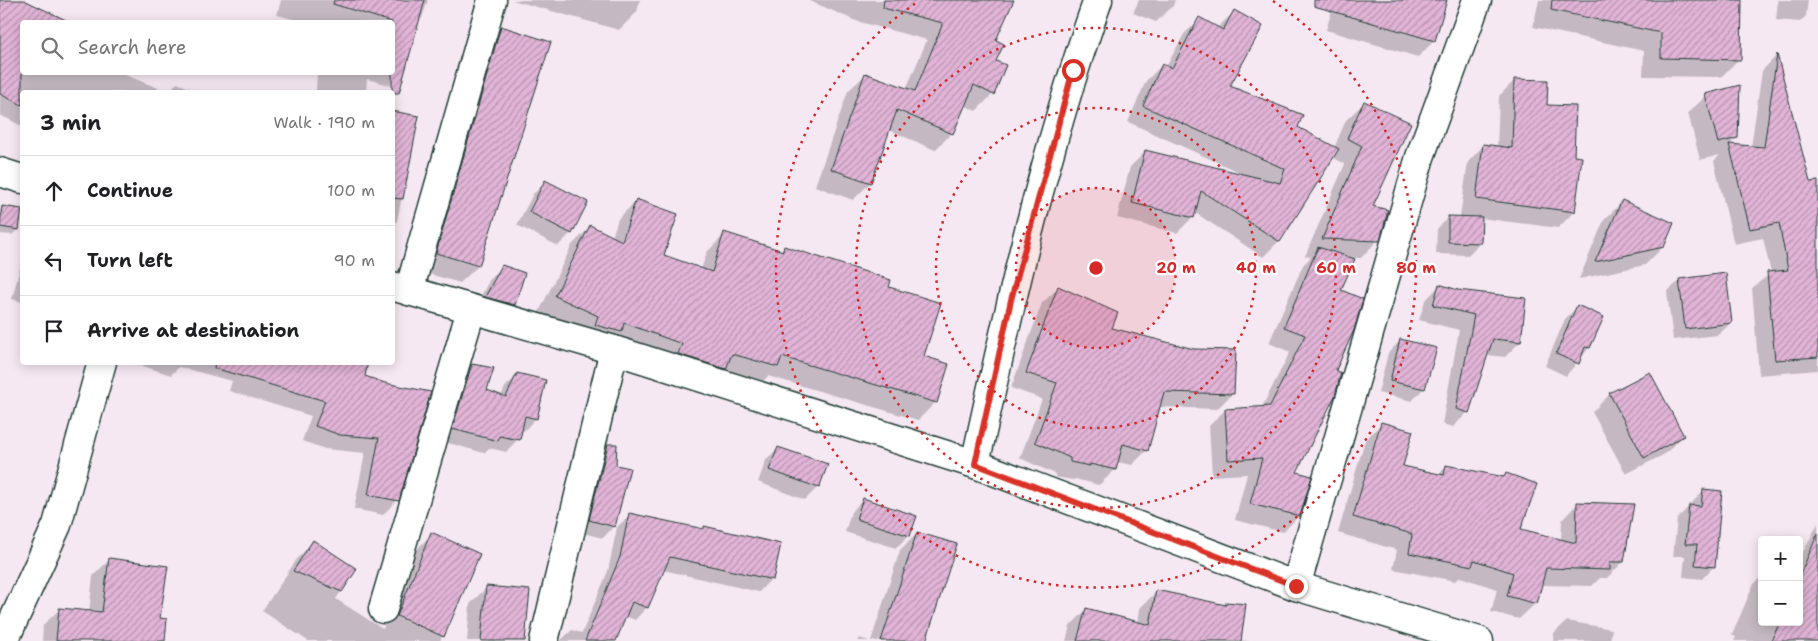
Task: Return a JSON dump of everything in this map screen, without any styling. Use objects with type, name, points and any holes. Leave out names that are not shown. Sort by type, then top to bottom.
[{"type":"street","points":[[492,0],[401,289],[614,350],[975,464],[1296,586],[1478,641]]},
{"type":"street","points":[[975,464],[1013,291],[1073,70],[1098,0]]},
{"type":"street","points":[[1296,586],[1420,157],[1477,0]]},
{"type":"street","points":[[0,172],[20,178]]},
{"type":"street","points":[[383,609],[471,310]]},
{"type":"street","points":[[544,641],[614,350]]},
{"type":"street","points":[[4,641],[57,525],[101,365]]},
{"type":"building","points":[[0,0],[24,0],[66,20],[20,20],[20,75],[22,75],[22,90],[20,90],[20,104],[0,94]]},
{"type":"building","points":[[334,0],[425,0],[399,93],[395,93],[395,90],[392,90],[392,75],[395,75],[395,20],[385,20],[333,4]]},
{"type":"building","points":[[884,0],[1014,0],[996,40],[1004,44],[996,61],[1006,65],[994,95],[974,85],[953,134],[897,110],[871,183],[831,169],[865,73],[915,91],[943,23],[883,8]]},
{"type":"building","points":[[1314,0],[1447,0],[1435,41],[1314,6]]},
{"type":"building","points":[[1552,0],[1742,0],[1741,60],[1661,58],[1661,33],[1551,10]]},
{"type":"building","points":[[1234,10],[1263,26],[1230,86],[1303,115],[1298,127],[1339,149],[1280,242],[1201,191],[1194,218],[1132,203],[1145,150],[1280,183],[1285,169],[1143,106],[1162,64],[1172,68],[1199,17],[1223,30]]},
{"type":"building","points":[[501,26],[551,42],[479,266],[436,253]]},
{"type":"building","points":[[1777,54],[1810,182],[1818,181],[1818,357],[1775,360],[1767,272],[1788,270],[1779,223],[1750,229],[1729,144],[1764,147]]},
{"type":"building","points":[[1514,79],[1548,80],[1547,105],[1576,106],[1574,156],[1582,157],[1575,212],[1476,199],[1483,144],[1512,148]]},
{"type":"building","points":[[1740,85],[1738,138],[1718,143],[1705,94]]},
{"type":"building","points":[[1364,101],[1411,123],[1373,206],[1388,210],[1380,241],[1322,239],[1362,146],[1347,138]]},
{"type":"building","points":[[395,112],[419,116],[403,199],[395,198]]},
{"type":"building","points":[[545,180],[588,202],[572,234],[529,212]]},
{"type":"building","points":[[636,199],[678,214],[664,255],[712,272],[724,232],[783,251],[784,246],[891,280],[889,287],[941,303],[924,356],[949,364],[937,403],[782,357],[778,367],[732,354],[726,369],[678,354],[682,344],[624,323],[622,332],[595,325],[598,316],[555,296],[590,225],[622,241]]},
{"type":"building","points":[[1622,200],[1674,223],[1664,247],[1595,262]]},
{"type":"building","points":[[2,206],[20,209],[19,230],[0,227]]},
{"type":"building","points":[[1448,216],[1482,217],[1481,243],[1448,242]]},
{"type":"building","points":[[1318,247],[1355,259],[1341,290],[1363,299],[1354,330],[1336,370],[1341,373],[1335,396],[1297,472],[1312,476],[1300,516],[1250,504],[1262,458],[1228,460],[1225,409],[1270,406],[1305,335],[1284,327]]},
{"type":"building","points":[[502,265],[525,273],[515,305],[485,297]]},
{"type":"building","points":[[1726,273],[1732,323],[1685,329],[1679,279]]},
{"type":"building","points":[[1439,284],[1458,290],[1526,298],[1521,342],[1493,339],[1469,413],[1456,409],[1474,315],[1433,305]]},
{"type":"building","points":[[1058,286],[1118,313],[1112,328],[1194,349],[1236,350],[1234,394],[1164,392],[1148,451],[1123,444],[1116,470],[1070,462],[1070,458],[1035,442],[1057,383],[1026,373]]},
{"type":"building","points":[[1577,305],[1604,317],[1590,348],[1585,347],[1579,364],[1556,354]]},
{"type":"building","points":[[1400,339],[1437,348],[1425,389],[1390,381]]},
{"type":"building","points":[[472,364],[494,368],[487,390],[506,397],[517,373],[546,380],[537,419],[525,416],[520,440],[499,436],[498,441],[452,429]]},
{"type":"building","points":[[214,365],[367,365],[365,376],[385,383],[431,392],[399,501],[368,495],[379,438],[340,435],[315,426],[325,401],[214,368]]},
{"type":"building","points":[[1650,372],[1684,436],[1644,458],[1609,393]]},
{"type":"building","points":[[1381,422],[1413,431],[1403,466],[1444,475],[1446,465],[1504,477],[1506,473],[1537,484],[1521,529],[1576,543],[1577,502],[1634,504],[1624,562],[1610,562],[1610,570],[1546,568],[1537,604],[1507,596],[1513,573],[1474,560],[1472,566],[1409,553],[1412,534],[1353,517]]},
{"type":"building","points":[[608,444],[617,444],[616,465],[630,468],[615,527],[589,520]]},
{"type":"building","points":[[778,447],[828,464],[819,488],[769,470]]},
{"type":"building","points":[[1703,489],[1722,491],[1715,567],[1695,565],[1697,544],[1685,544],[1689,505],[1701,506]]},
{"type":"building","points":[[863,498],[917,516],[910,536],[856,519]]},
{"type":"building","points":[[629,513],[704,529],[704,526],[781,544],[773,580],[670,557],[648,608],[632,602],[616,641],[585,641],[620,557]]},
{"type":"building","points":[[431,532],[480,554],[444,637],[397,616]]},
{"type":"building","points":[[917,532],[957,544],[926,641],[881,641]]},
{"type":"building","points":[[1818,533],[1818,641],[1771,641],[1778,626],[1803,626],[1803,568]]},
{"type":"building","points":[[313,540],[357,569],[342,592],[293,571]]},
{"type":"building","points":[[109,558],[168,566],[160,618],[167,619],[165,641],[56,641],[59,608],[102,612]]},
{"type":"building","points":[[486,586],[530,590],[525,641],[481,641]]},
{"type":"building","points":[[1156,590],[1226,605],[1226,602],[1246,604],[1241,641],[1077,641],[1086,608],[1150,625]]},
{"type":"route","points":[[1073,70],[1011,300],[975,464],[1296,586]]}]
